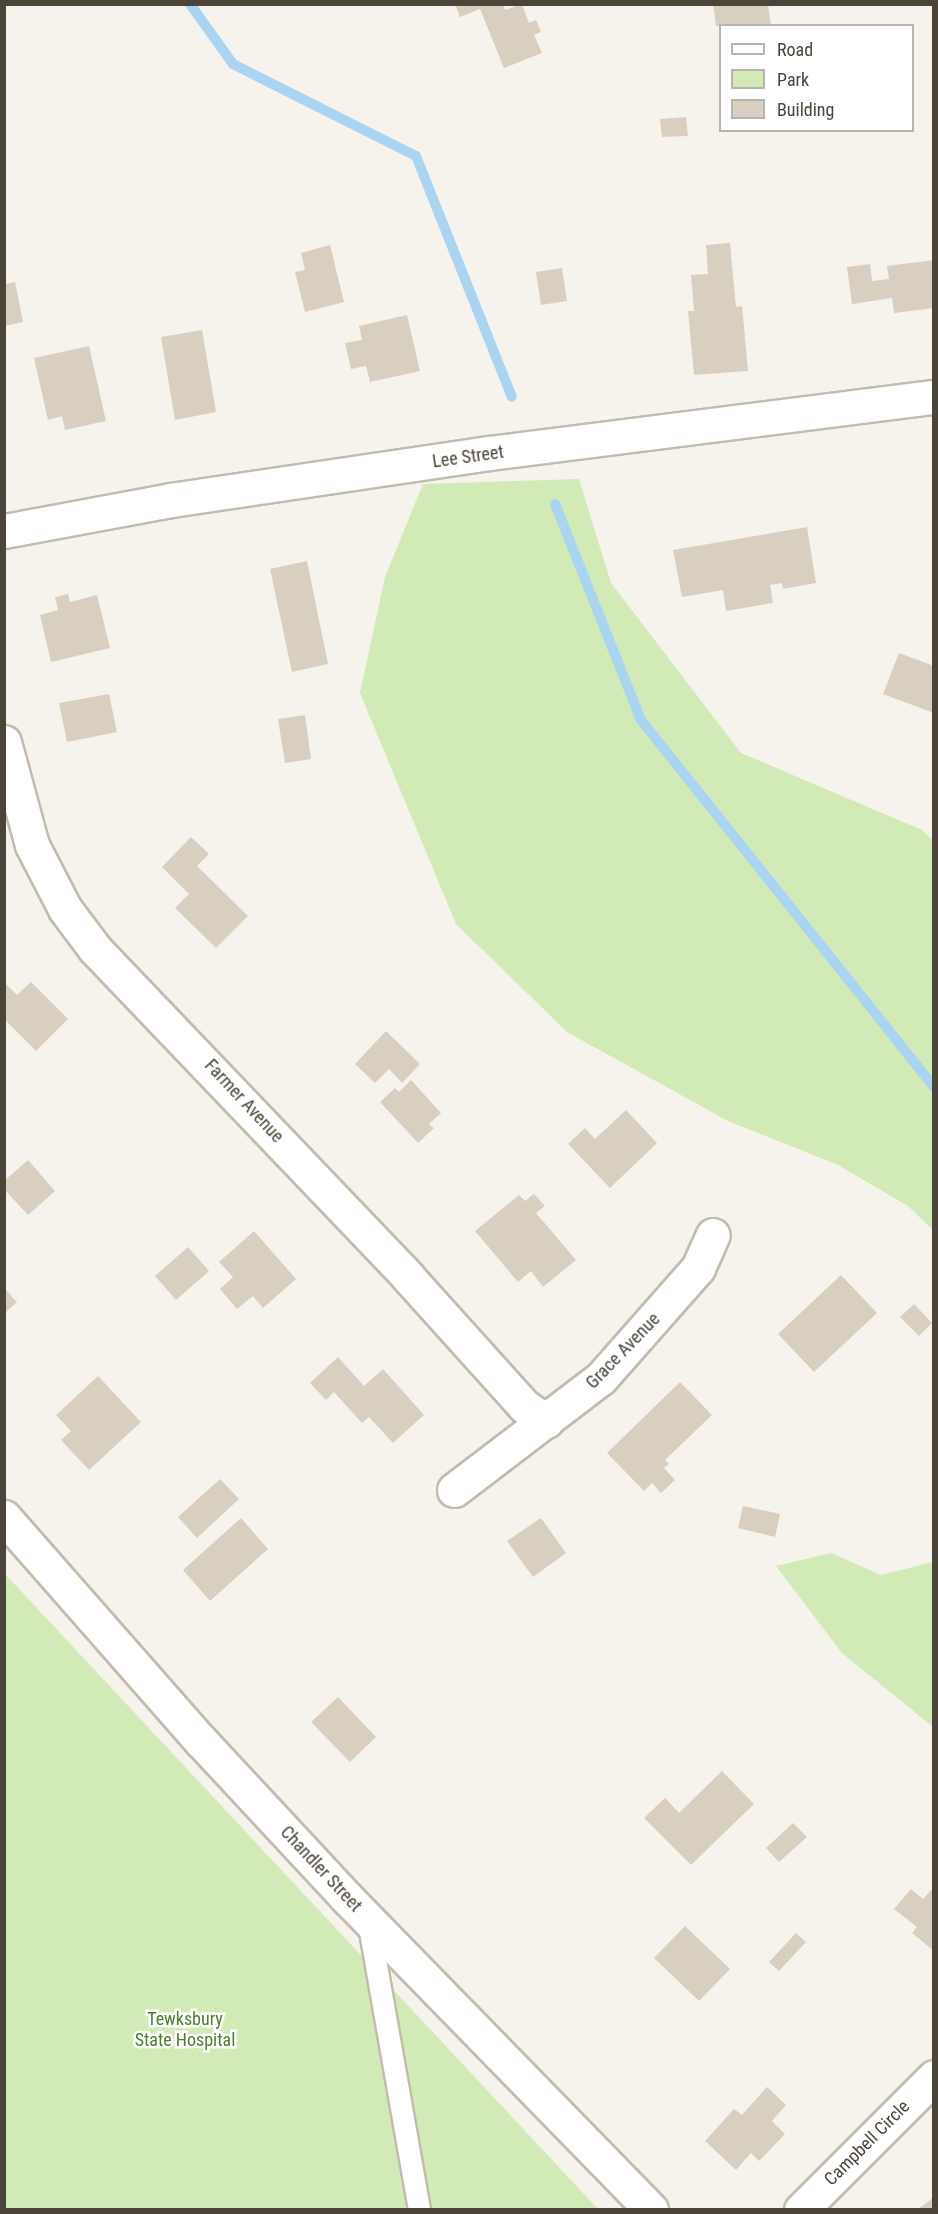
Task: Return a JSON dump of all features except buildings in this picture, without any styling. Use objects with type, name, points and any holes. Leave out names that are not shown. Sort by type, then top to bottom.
[{"type":"street","name":"Lee Street","points":[[4,531],[171,500],[489,453],[933,397]]},
{"type":"street","name":"Farmer Avenue","points":[[4,742],[32,845],[65,909],[96,949],[375,1242],[524,1406],[546,1422]]},
{"type":"street","name":"Grace Avenue","points":[[454,1490],[602,1377],[698,1268],[713,1235]]},
{"type":"street","name":"Chandler Street","points":[[4,1517],[201,1741],[368,1919],[651,2210]]},
{"type":"street","name":"Campbell Circle","points":[[801,2210],[933,2077]]},
{"type":"lane","points":[[368,1919],[419,2210]]},
{"type":"green space","points":[[579,479],[611,583],[741,753],[922,830],[933,840],[933,1230],[908,1206],[838,1165],[728,1121],[567,1032],[456,924],[360,693],[385,577],[423,484]]},
{"type":"green space","points":[[831,1553],[881,1575],[933,1562],[933,1727],[842,1653],[776,1566]]},
{"type":"green space","name":"Tewksbury State Hospital","points":[[5,1574],[598,2209],[5,2209]]},
{"type":"waterway","points":[[190,4],[233,64],[416,156],[512,397]]},
{"type":"waterway","points":[[555,504],[641,720],[934,1087]]}]
